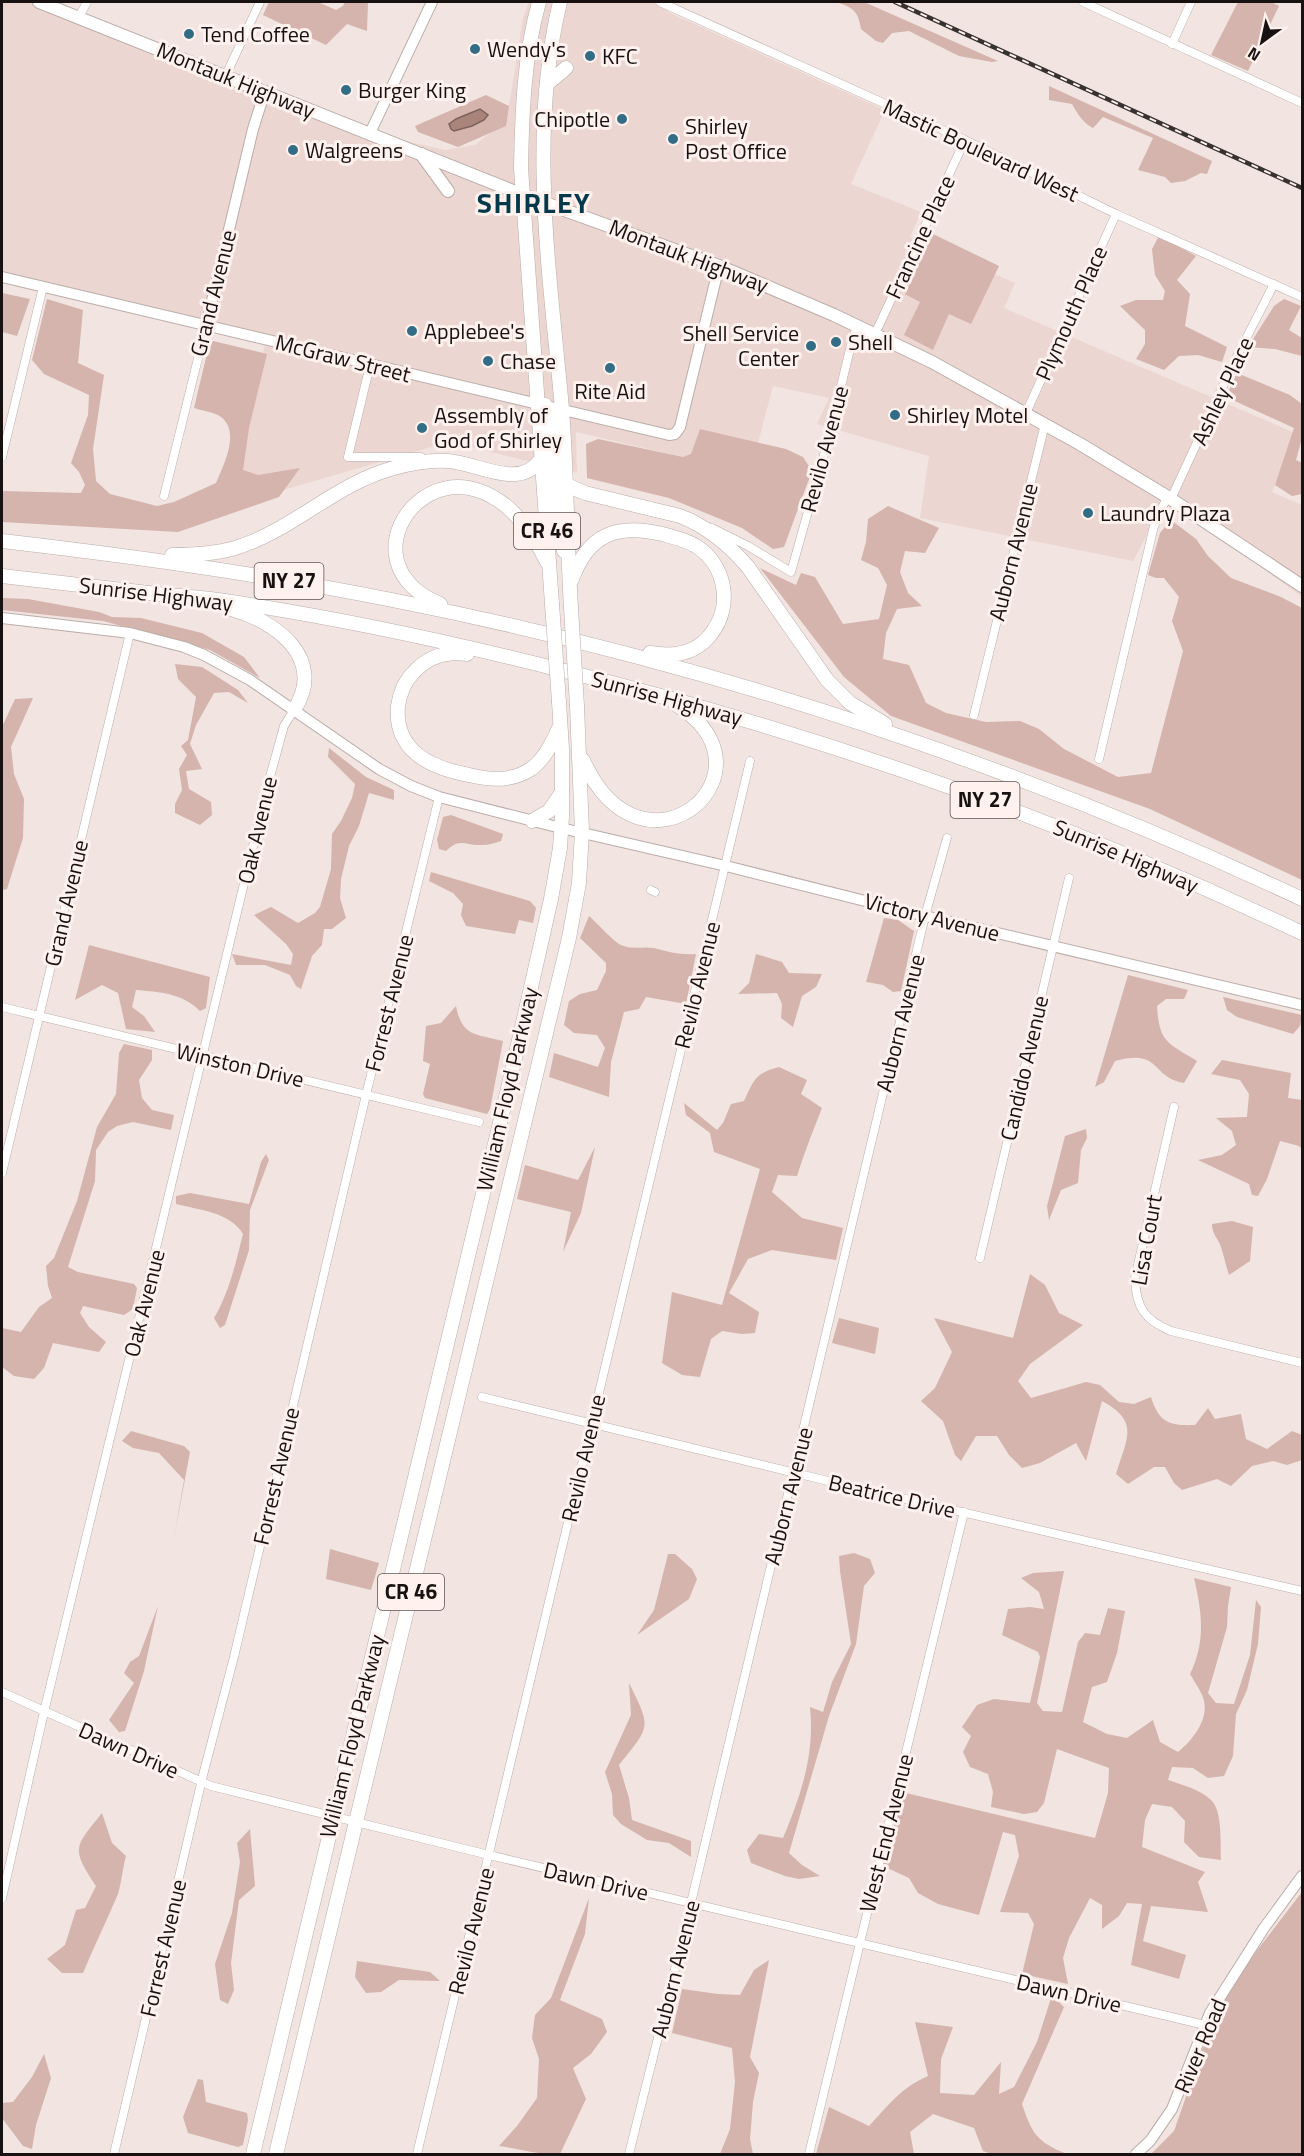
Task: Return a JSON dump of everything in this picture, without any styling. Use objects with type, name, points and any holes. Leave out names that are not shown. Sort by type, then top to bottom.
[{"type":"highway","name":"William Floyd Parkway","points":[[253,2154],[510,1078],[551,899],[561,828],[563,790],[559,702],[542,459],[541,404],[531,317],[521,144],[529,45],[539,2]]},
{"type":"highway","name":"William Floyd Parkway","points":[[276,2154],[563,965],[579,883],[582,832],[580,753],[569,567],[567,485],[544,203],[543,137],[547,84],[560,2]]},
{"type":"highway","points":[[547,84],[567,68]]},
{"type":"highway","points":[[518,290],[528,270]]},
{"type":"highway","points":[[520,305],[528,311],[531,317]]},
{"type":"highway","points":[[541,404],[550,417],[558,531],[569,567]]},
{"type":"highway","points":[[104,553],[195,555],[235,548],[259,539],[339,491],[372,475],[418,463],[449,461],[518,475],[529,472],[542,459]]},
{"type":"highway","points":[[567,485],[585,493],[693,521],[726,545],[748,567],[820,671],[843,697],[874,719],[927,746]]},
{"type":"highway","points":[[472,617],[423,596],[407,581],[400,568],[396,544],[401,523],[412,506],[424,496],[440,489],[457,487],[474,490],[499,501],[525,524],[550,568]]},
{"type":"highway","points":[[570,585],[580,560],[591,545],[602,537],[621,530],[645,530],[685,541],[703,551],[716,566],[724,590],[723,610],[716,627],[700,645],[670,656],[606,648]]},
{"type":"highway","name":"Sunrise Highway","points":[[2,541],[104,553],[300,582],[472,617],[606,648],[797,703],[927,746],[1110,815],[1302,898]]},
{"type":"highway","name":"Sunrise Highway","points":[[2,576],[215,600],[320,617],[512,658],[658,694],[822,743],[988,801],[1153,866],[1302,933]]},
{"type":"highway","points":[[180,597],[242,612],[285,636],[298,655],[305,677],[302,696],[294,710]]},
{"type":"highway","points":[[512,658],[448,653],[435,656],[419,666],[404,686],[398,708],[400,728],[409,746],[423,760],[441,768],[474,777],[504,779],[521,775],[536,765],[547,752],[560,726]]},
{"type":"highway","points":[[580,753],[598,789],[624,812],[648,820],[664,820],[680,816],[693,809],[706,794],[713,780],[716,765],[715,749],[709,734],[700,722],[658,694]]},
{"type":"highway","points":[[532,821],[551,809],[563,790]]},
{"type":"main road","name":"Montauk Highway","points":[[39,2],[523,195],[719,266],[875,334],[1045,424],[1169,498],[1302,585]]},
{"type":"main road","points":[[420,153],[448,191]]},
{"type":"street","points":[[79,18],[87,2]]},
{"type":"street","points":[[226,75],[260,2]]},
{"type":"street","points":[[370,133],[432,2]]},
{"type":"street","name":"Mastic Boulevard West","points":[[660,2],[965,141],[1116,214],[1302,297]]},
{"type":"street","points":[[1083,2],[1302,103]]},
{"type":"street","points":[[1172,44],[1191,2]]},
{"type":"street","name":"Grand Avenue","points":[[164,496],[253,129],[265,91]]},
{"type":"street","name":"Francine Place","points":[[875,334],[965,141]]},
{"type":"street","name":"Plymouth Place","points":[[1026,413],[1116,214]]},
{"type":"street","name":"McGraw Street","points":[[2,277],[665,435],[675,434],[680,427],[719,266]]},
{"type":"street","name":"Ashley Place","points":[[1169,498],[1274,284]]},
{"type":"street","points":[[2,457],[43,287]]},
{"type":"street","name":"Revilo Avenue","points":[[693,521],[738,541],[791,572],[827,444],[850,345],[857,326]]},
{"type":"street","points":[[370,364],[348,457],[426,458],[449,461]]},
{"type":"street","name":"Auborn Avenue","points":[[974,715],[1045,424]]},
{"type":"street","points":[[1099,759],[1154,526],[1169,498]]},
{"type":"street","name":"Victory Avenue","points":[[2,618],[130,633],[184,647],[250,680],[379,769],[411,786],[439,797],[1302,1005]]},
{"type":"street","name":"Grand Avenue","points":[[2,1173],[130,633]]},
{"type":"street","name":"Oak Avenue","points":[[2,1898],[44,1712],[268,784],[284,726],[294,710]]},
{"type":"street","name":"Revilo Avenue","points":[[417,2154],[750,761]]},
{"type":"street","name":"Forrest Avenue","points":[[114,2154],[439,797]]},
{"type":"street","name":"Auborn Avenue","points":[[629,2154],[946,838]]},
{"type":"street","name":"Candido Avenue","points":[[980,1258],[1069,878]]},
{"type":"street","name":"Winston Drive","points":[[2,1007],[479,1122]]},
{"type":"street","name":"Lisa Court","points":[[1174,1107],[1135,1278],[1138,1304],[1151,1321],[1171,1331],[1302,1362]]},
{"type":"street","name":"Beatrice Drive","points":[[482,1397],[794,1473],[1302,1591]]},
{"type":"street","name":"West End Avenue","points":[[809,2154],[964,1512]]},
{"type":"street","name":"Dawn Drive","points":[[2,1692],[202,1783],[489,1856],[1205,2025]]},
{"type":"street","name":"River Road","points":[[1136,2154],[1150,2141],[1172,2109],[1210,2013],[1236,1969],[1302,1876]]},
{"type":"shaded area","points":[[2,2],[39,2],[370,133],[445,150],[475,145],[507,119],[523,18],[529,2],[672,2],[668,12],[885,110],[851,184],[921,212],[910,237],[1015,283],[1004,308],[1295,433],[1272,492],[1302,505],[1302,597],[1167,498],[1133,561],[920,518],[929,456],[817,424],[829,398],[773,386],[758,443],[698,433],[695,460],[576,432],[577,473],[449,442],[229,507],[265,344],[2,283]]},
{"type":"shaded area","points":[[269,2],[318,2],[336,10],[345,2],[368,2],[367,31],[347,24],[326,45],[263,15]]},
{"type":"shaded area","points":[[836,2],[864,2],[998,61],[959,56],[909,31],[892,33],[883,43],[876,41],[861,29],[854,11]]},
{"type":"shaded area","points":[[1238,2],[1271,2],[1279,6],[1248,71],[1211,55]]},
{"type":"shaded area","points":[[1049,86],[1212,161],[1207,174],[1201,173],[1185,181],[1171,183],[1165,177],[1138,170],[1153,138],[1103,117],[1093,128],[1089,126],[1072,104],[1049,100]]},
{"type":"shaded area","points":[[486,95],[509,106],[506,126],[458,147],[418,132],[415,126]]},
{"type":"shaded area","points":[[480,109],[488,115],[484,120],[454,131],[451,129],[449,124],[456,119]]},
{"type":"shaded area","points":[[933,234],[999,266],[971,324],[949,314],[933,350],[904,335],[920,302],[905,294]]},
{"type":"shaded area","points":[[1159,236],[1196,256],[1177,280],[1190,294],[1185,326],[1227,347],[1222,362],[1198,355],[1179,356],[1164,370],[1136,359],[1145,344],[1145,330],[1120,306],[1136,300],[1163,300],[1165,291],[1155,275],[1152,249]]},
{"type":"shaded area","points":[[2,293],[30,299],[17,336],[2,332]]},
{"type":"shaded area","points":[[47,299],[83,310],[78,363],[104,375],[93,449],[96,481],[110,494],[157,506],[174,502],[216,483],[229,449],[230,431],[227,423],[218,415],[194,408],[209,345],[213,341],[267,354],[249,428],[243,470],[258,475],[300,468],[279,497],[178,532],[2,522],[2,491],[81,493],[85,485],[79,472],[71,463],[88,415],[89,395],[44,374],[32,360]]},
{"type":"shaded area","points":[[1284,299],[1301,306],[1289,330],[1302,338],[1302,356],[1275,349],[1248,347],[1274,306]]},
{"type":"shaded area","points":[[1237,373],[1290,395],[1302,404],[1302,438],[1296,460],[1302,463],[1302,494],[1292,496],[1275,485],[1294,428],[1226,397]]},
{"type":"shaded area","points":[[700,429],[786,449],[803,457],[812,471],[784,547],[773,549],[742,528],[669,498],[587,478],[586,444],[598,439],[683,457],[691,454]]},
{"type":"shaded area","points":[[888,506],[939,528],[925,553],[905,551],[900,572],[908,593],[922,606],[897,609],[886,633],[883,659],[909,665],[926,703],[946,713],[986,722],[1020,721],[1039,729],[1064,749],[1118,777],[1151,773],[1183,651],[1172,621],[1179,597],[1164,578],[1148,575],[1160,533],[1171,520],[1196,539],[1208,556],[1231,578],[1281,597],[1302,608],[1302,880],[1150,809],[891,716],[844,677],[760,568],[796,585],[801,573],[815,577],[843,624],[879,619],[887,585],[878,568],[861,560],[866,542],[868,519]]},
{"type":"shaded area","points":[[2,598],[28,599],[99,612],[112,617],[141,618],[202,633],[244,657],[260,678],[210,650],[103,621],[2,610]]},
{"type":"shaded area","points":[[175,664],[202,667],[238,690],[248,703],[229,692],[214,693],[196,725],[190,744],[202,769],[186,771],[189,789],[211,802],[212,815],[200,825],[175,813],[175,804],[182,790],[179,769],[187,755],[181,746],[188,740],[196,697],[178,679]]},
{"type":"shaded area","points":[[33,698],[11,747],[14,774],[24,799],[23,838],[7,889],[2,890],[2,727],[15,699]]},
{"type":"shaded area","points":[[329,748],[366,777],[394,790],[394,800],[369,793],[359,826],[349,846],[341,879],[340,898],[346,918],[332,929],[324,929],[322,945],[312,956],[301,989],[296,986],[290,975],[265,965],[236,965],[232,954],[291,965],[293,954],[286,944],[254,915],[271,907],[298,923],[315,913],[320,907],[331,869],[332,834],[352,798],[355,784],[328,757]]},
{"type":"shaded area","points":[[451,815],[503,834],[501,841],[485,845],[460,843],[446,851],[439,849],[437,840],[443,817]]},
{"type":"shaded area","points":[[431,872],[530,901],[536,908],[533,923],[519,920],[515,934],[466,926],[461,915],[463,904],[453,893],[429,881]]},
{"type":"shaded area","points":[[589,916],[621,945],[680,954],[696,954],[686,1004],[646,997],[639,1009],[624,1012],[611,1062],[609,1097],[549,1077],[554,1053],[598,1067],[605,1048],[597,1035],[574,1033],[564,1025],[569,1001],[580,994],[597,990],[606,971],[606,963],[580,938]]},
{"type":"shaded area","points":[[884,918],[898,920],[914,931],[901,991],[893,992],[883,985],[866,982]]},
{"type":"shaded area","points":[[89,945],[210,977],[206,1008],[200,1011],[178,997],[136,990],[132,1007],[144,1016],[155,1032],[126,1029],[118,993],[102,985],[75,1000]]},
{"type":"shaded area","points":[[756,954],[782,962],[789,973],[822,974],[816,987],[802,996],[793,1027],[781,1018],[782,1004],[777,993],[738,994],[749,983]]},
{"type":"shaded area","points":[[1128,975],[1188,990],[1184,999],[1166,999],[1157,1006],[1160,1028],[1167,1041],[1197,1061],[1184,1083],[1165,1075],[1149,1061],[1130,1058],[1115,1061],[1104,1082],[1095,1087]]},
{"type":"shaded area","points":[[1223,997],[1302,1015],[1300,1026],[1293,1034],[1237,1017],[1227,1010]]},
{"type":"shaded area","points":[[456,1006],[466,1029],[478,1035],[503,1041],[490,1109],[487,1114],[425,1098],[423,1094],[430,1064],[423,1061],[426,1026],[441,1023]]},
{"type":"shaded area","points":[[124,1044],[152,1050],[152,1060],[139,1080],[142,1098],[152,1110],[174,1115],[171,1130],[133,1122],[117,1126],[108,1132],[96,1150],[95,1181],[68,1267],[78,1272],[134,1284],[137,1288],[133,1309],[124,1315],[83,1306],[80,1313],[89,1327],[106,1342],[99,1352],[53,1343],[44,1368],[34,1379],[14,1376],[2,1367],[2,1328],[21,1332],[39,1307],[52,1298],[46,1266],[54,1258],[77,1201],[97,1127],[116,1094],[119,1053]]},
{"type":"shaded area","points":[[1222,1060],[1291,1073],[1288,1098],[1302,1100],[1302,1149],[1280,1141],[1267,1179],[1258,1196],[1252,1195],[1249,1184],[1198,1160],[1222,1155],[1236,1145],[1232,1131],[1216,1118],[1247,1117],[1249,1094],[1240,1080],[1211,1074]]},
{"type":"shaded area","points":[[779,1067],[807,1080],[801,1094],[822,1108],[797,1176],[778,1175],[772,1192],[802,1218],[843,1228],[836,1260],[772,1250],[748,1259],[729,1293],[759,1312],[755,1333],[722,1331],[711,1339],[700,1377],[682,1375],[662,1363],[672,1292],[722,1305],[760,1169],[714,1152],[710,1133],[686,1115],[684,1103],[717,1130],[723,1123],[731,1104],[744,1101],[756,1078]]},
{"type":"shaded area","points":[[1086,1129],[1087,1138],[1081,1150],[1078,1183],[1061,1190],[1049,1220],[1047,1206],[1065,1136]]},
{"type":"shaded area","points":[[595,1147],[581,1213],[563,1252],[571,1212],[517,1199],[525,1165],[578,1180]]},
{"type":"shaded area","points":[[266,1154],[269,1160],[250,1210],[249,1250],[225,1325],[220,1328],[214,1318],[228,1288],[243,1234],[222,1216],[176,1204],[176,1196],[190,1193],[249,1204],[261,1162]]},
{"type":"shaded area","points":[[1232,1221],[1253,1227],[1250,1261],[1229,1275],[1212,1224]]},
{"type":"shaded area","points":[[1030,1274],[1045,1285],[1059,1313],[1083,1325],[1030,1364],[1018,1381],[1031,1398],[1086,1382],[1100,1385],[1119,1402],[1134,1404],[1151,1397],[1162,1418],[1179,1425],[1195,1425],[1208,1408],[1215,1419],[1241,1414],[1246,1439],[1267,1449],[1292,1431],[1302,1435],[1302,1460],[1287,1465],[1273,1461],[1252,1466],[1231,1486],[1217,1479],[1182,1490],[1174,1483],[1165,1467],[1154,1467],[1128,1484],[1116,1474],[1126,1441],[1126,1424],[1122,1416],[1102,1401],[1086,1461],[1076,1443],[1040,1463],[1022,1468],[1009,1455],[997,1436],[976,1436],[961,1461],[955,1455],[943,1421],[921,1401],[935,1388],[952,1352],[934,1318],[1013,1338]]},
{"type":"shaded area","points":[[839,1318],[879,1328],[875,1354],[832,1343]]},
{"type":"shaded area","points":[[131,1431],[184,1446],[190,1452],[174,1538],[184,1480],[159,1453],[133,1448],[122,1441]]},
{"type":"shaded area","points":[[330,1549],[379,1563],[371,1590],[326,1579]]},
{"type":"shaded area","points":[[854,1553],[870,1559],[875,1573],[864,1586],[856,1644],[829,1716],[789,1853],[802,1865],[820,1876],[799,1879],[751,1863],[747,1850],[759,1834],[783,1838],[796,1806],[808,1758],[810,1707],[823,1712],[832,1682],[851,1644],[839,1556]]},
{"type":"shaded area","points":[[668,1554],[675,1554],[692,1569],[697,1579],[689,1599],[637,1635],[654,1610]]},
{"type":"shaded area","points":[[1064,1571],[1037,1703],[1043,1711],[1062,1712],[1078,1642],[1085,1633],[1100,1635],[1108,1608],[1125,1611],[1117,1653],[1107,1682],[1092,1687],[1083,1722],[1107,1734],[1127,1738],[1153,1720],[1160,1742],[1178,1752],[1195,1734],[1205,1711],[1202,1695],[1190,1674],[1198,1650],[1201,1626],[1194,1578],[1231,1587],[1227,1627],[1208,1693],[1216,1703],[1234,1704],[1250,1655],[1256,1600],[1261,1607],[1258,1644],[1247,1690],[1236,1714],[1233,1756],[1224,1776],[1208,1778],[1193,1768],[1172,1767],[1168,1780],[1202,1793],[1215,1805],[1221,1837],[1221,1860],[1199,1857],[1184,1842],[1185,1821],[1172,1807],[1152,1804],[1145,1820],[1142,1847],[1205,1872],[1198,1882],[1208,1912],[1151,1906],[1143,1941],[1186,1955],[1179,1979],[1131,1965],[1142,1904],[1127,1903],[1119,1916],[1102,1929],[1102,1905],[1090,1898],[1069,1938],[1063,1958],[1068,1984],[1022,1974],[1034,1924],[1028,1913],[1000,1912],[1019,1856],[1015,1835],[1003,1832],[979,1915],[938,1904],[918,1893],[909,1878],[883,1866],[902,1796],[906,1793],[1095,1838],[1108,1793],[1109,1768],[1057,1749],[1044,1803],[1037,1812],[1024,1814],[991,1807],[993,1792],[988,1774],[970,1767],[963,1752],[971,1736],[962,1727],[977,1705],[994,1699],[1030,1703],[1040,1657],[1038,1652],[1002,1635],[1008,1609],[1030,1607],[1044,1609],[1039,1592],[1021,1578],[1033,1573]]},
{"type":"shaded area","points":[[158,1606],[144,1671],[125,1731],[119,1732],[109,1720],[134,1683],[124,1673],[130,1662],[139,1656]]},
{"type":"shaded area","points":[[629,1683],[644,1719],[642,1734],[619,1765],[629,1798],[632,1820],[691,1841],[691,1857],[669,1843],[647,1840],[621,1824],[613,1815],[612,1794],[605,1772],[631,1715]]},
{"type":"shaded area","points":[[102,1813],[112,1843],[126,1856],[119,1890],[83,1973],[62,1973],[47,1959],[65,1945],[76,1910],[85,1908],[96,1886],[82,1863],[79,1848],[86,1833]]},
{"type":"shaded area","points":[[250,1829],[255,1886],[239,1900],[231,1963],[234,1990],[228,2004],[220,2000],[215,1964],[232,1913],[240,1862],[237,1843]]},
{"type":"shaded area","points":[[1302,1892],[1302,2154],[1151,2154],[1174,2131],[1210,2028],[1238,1975]]},
{"type":"shaded area","points":[[589,1898],[585,1934],[560,2000],[602,2019],[607,2032],[591,2054],[573,2068],[586,2099],[560,2154],[537,2153],[499,2146],[537,2098],[539,2059],[532,2038],[535,2015],[551,1998]]},
{"type":"shaded area","points":[[769,1960],[750,2057],[759,2073],[753,2102],[750,2139],[753,2154],[720,2154],[730,2129],[735,2082],[732,2048],[672,2033],[682,1989],[740,1995],[754,1970]]},
{"type":"shaded area","points":[[357,1961],[430,1972],[440,1981],[399,1980],[381,1992],[366,1993],[355,1977]]},
{"type":"shaded area","points":[[1052,1995],[1064,2007],[1022,2104],[1037,2136],[1067,2154],[992,2154],[983,2151],[974,2128],[933,2114],[910,2132],[914,2154],[816,2154],[829,2107],[869,2126],[902,2092],[928,2076],[915,2022],[953,2027],[941,2059],[940,2093],[974,2095],[1001,2062],[999,2094],[1014,2087],[1037,2042]]},
{"type":"shaded area","points":[[44,2054],[51,2078],[36,2125],[32,2149],[23,2146],[2,2118],[2,2103],[13,2102],[32,2077]]},
{"type":"shaded area","points":[[198,2079],[203,2080],[206,2102],[247,2113],[248,2120],[243,2145],[238,2147],[188,2133],[183,2117]]},
{"type":"railway","points":[[895,2],[1302,188]]},
{"type":"place","name":"Tend Coffee","points":[[189,34]]},
{"type":"place","name":"Wendy's","points":[[475,49]]},
{"type":"place","name":"KFC","points":[[590,56]]},
{"type":"place","name":"Burger King","points":[[346,90]]},
{"type":"place","name":"Chipotle","points":[[622,119]]},
{"type":"place","name":"Shirley Post Office","points":[[673,139]]},
{"type":"place","name":"Walgreens","points":[[293,150]]},
{"type":"place","name":"Applebee's","points":[[412,331]]},
{"type":"place","name":"Shell","points":[[836,342]]},
{"type":"place","name":"Shell Service Center","points":[[811,346]]},
{"type":"place","name":"Chase","points":[[488,361]]},
{"type":"place","name":"Rite Aid","points":[[610,368]]},
{"type":"place","name":"Shirley Motel","points":[[895,415]]},
{"type":"place","name":"Assembly of God of Shirley","points":[[422,428]]},
{"type":"place","name":"Laundry Plaza","points":[[1088,513]]},
{"type":"district","name":"SHIRLEY","points":[[534,203]]}]
